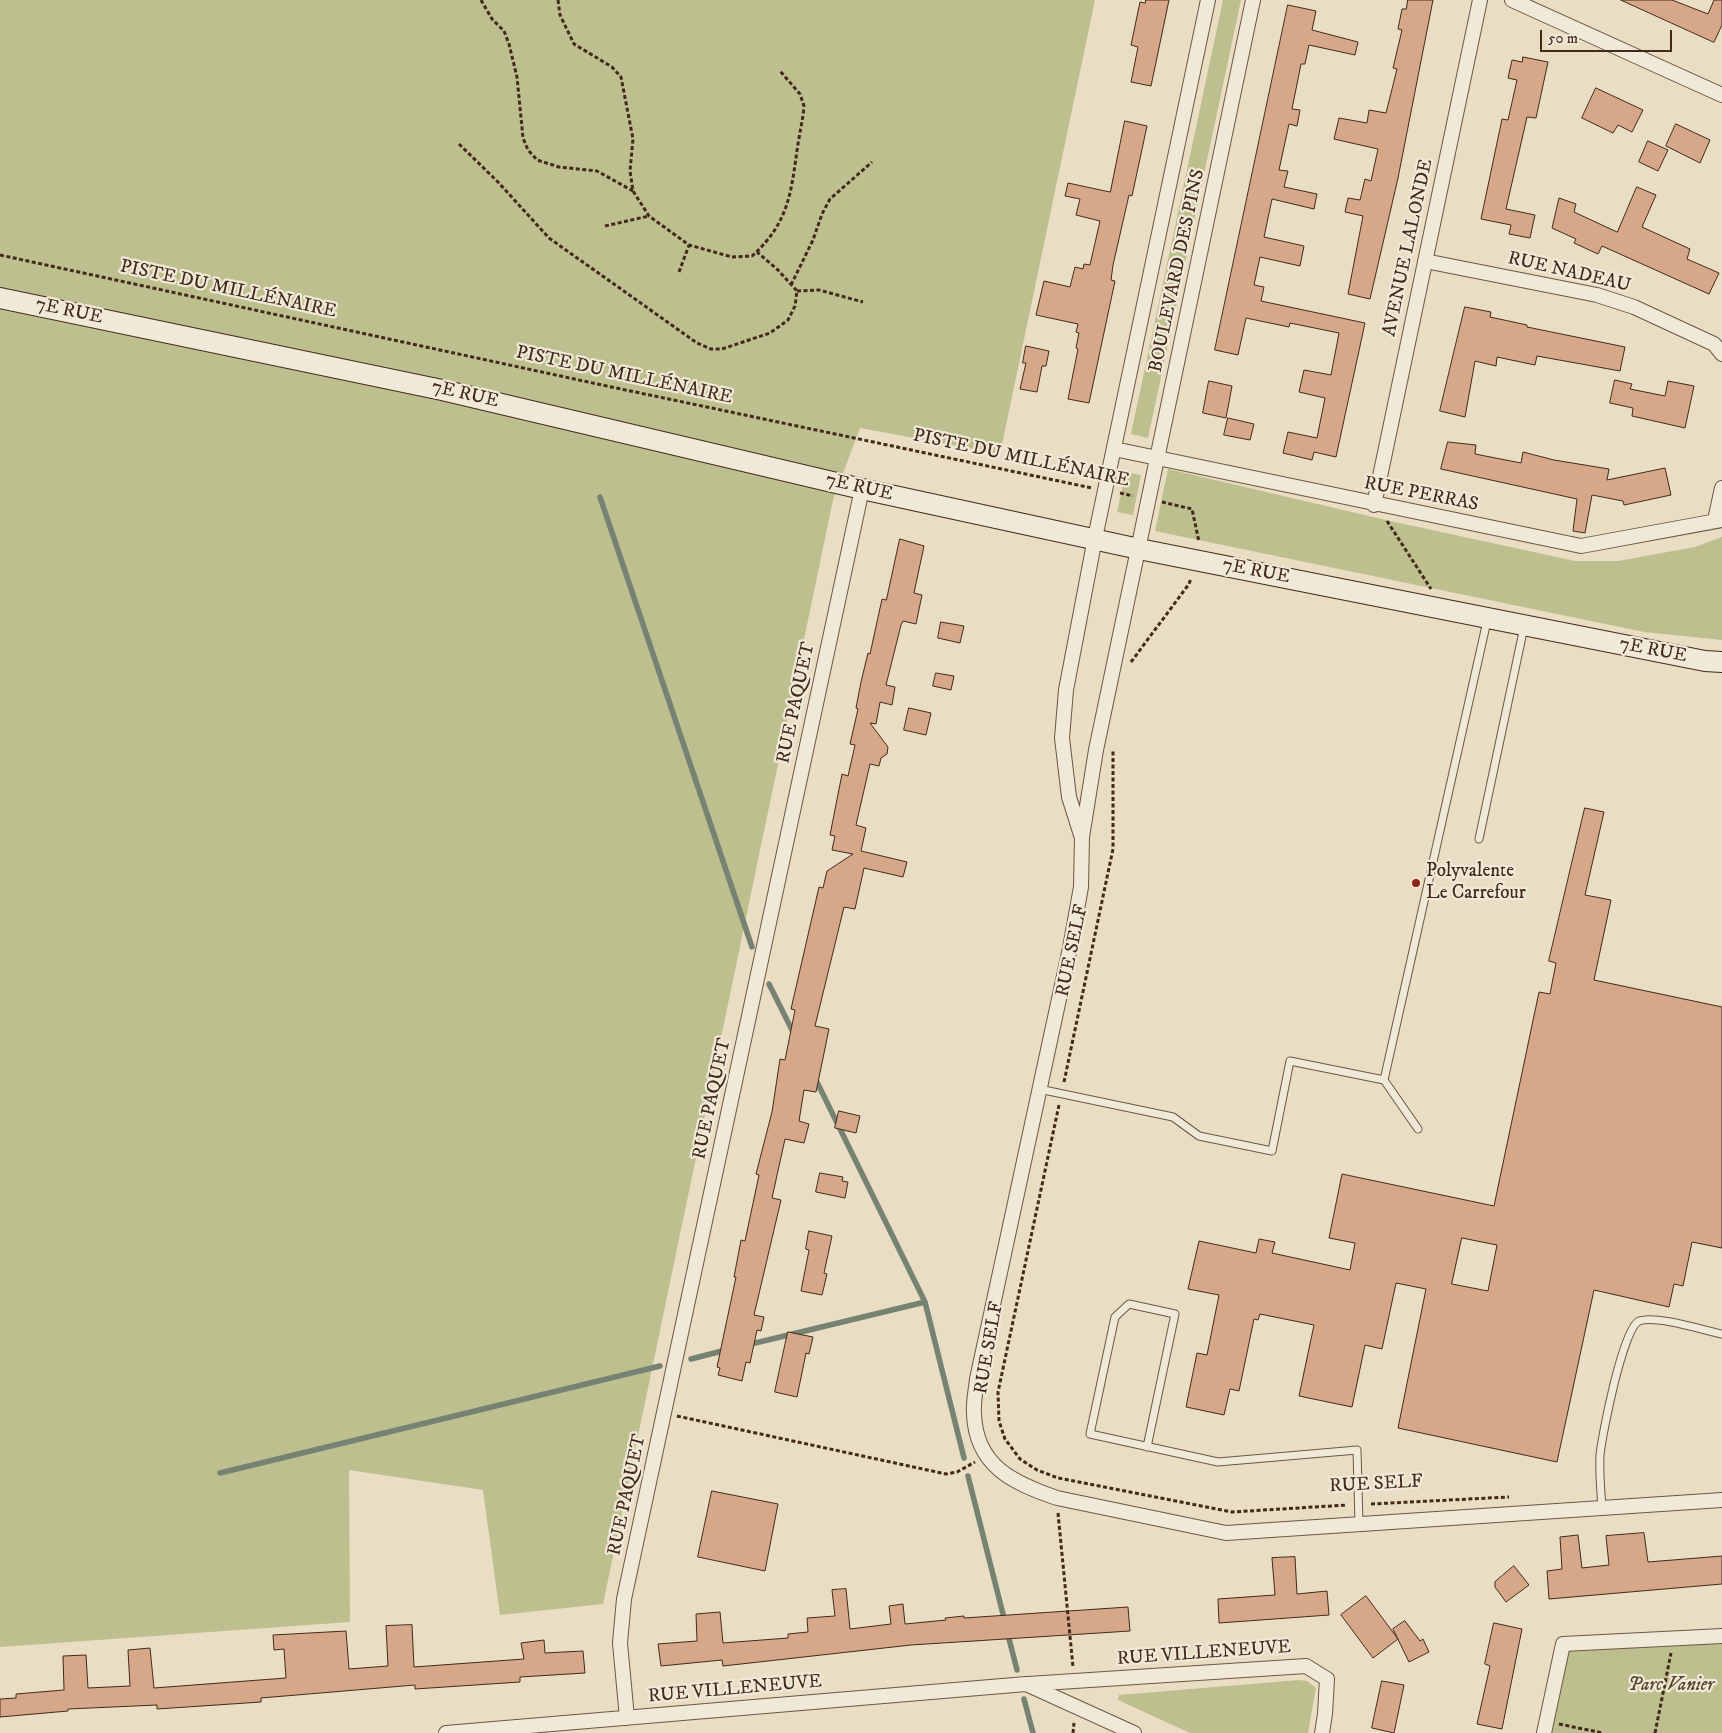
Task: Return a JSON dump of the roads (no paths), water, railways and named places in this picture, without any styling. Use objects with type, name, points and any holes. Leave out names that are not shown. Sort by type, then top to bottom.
[{"type":"street","name":"BOULEVARD DES PINS","points":[[1095,538],[1208,0]]},
{"type":"street","name":"BOULEVARD DES PINS","points":[[1139,549],[1253,0]]},
{"type":"street","name":"AVENUE LALONDE","points":[[1374,505],[1480,0]]},
{"type":"street","points":[[1512,0],[1722,95]]},
{"type":"street","name":"RUE NADEAU","points":[[1425,262],[1597,295],[1634,307],[1714,344],[1722,354]]},
{"type":"street","name":"7E RUE","points":[[0,298],[442,390],[862,489],[1139,549],[1705,661],[1722,662]]},
{"type":"street","name":"RUE PERRAS","points":[[1114,449],[1374,505],[1581,546],[1695,526],[1718,520]]},
{"type":"street","points":[[1718,520],[1722,488]]},
{"type":"street","name":"RUE PAQUET","points":[[627,1718],[620,1643],[624,1599],[862,489]]},
{"type":"street","name":"RUE SELF","points":[[1082,837],[1069,796],[1062,738],[1066,690],[1095,538]]},
{"type":"street","name":"RUE SELF","points":[[1139,549],[1096,750],[1082,837],[1081,887],[977,1379],[973,1413],[977,1435],[986,1456],[1007,1478],[1057,1498],[1226,1533],[1722,1500]]},
{"type":"street","points":[[1545,1727],[1563,1644],[1722,1636]]},
{"type":"street","name":"RUE VILLENEUVE","points":[[446,1733],[1026,1684],[1306,1666],[1327,1679],[1322,1733]]},
{"type":"street","name":"RUE VILLENEUVE","points":[[1026,1684],[1134,1733]]},
{"type":"lane","points":[[1384,1080],[1487,618]]},
{"type":"lane","points":[[1479,839],[1524,625]]},
{"type":"lane","points":[[1039,1089],[1173,1117],[1199,1136],[1272,1151],[1290,1061],[1384,1080],[1418,1129]]},
{"type":"lane","points":[[1147,1447],[1174,1314],[1129,1304],[1115,1317],[1090,1434],[1147,1447],[1218,1462],[1357,1450],[1359,1524]]},
{"type":"lane","points":[[1602,1509],[1600,1454],[1621,1354],[1634,1325],[1640,1321],[1654,1320],[1722,1334]]},
{"type":"waterway","points":[[600,497],[752,947]]},
{"type":"waterway","points":[[769,984],[794,1034]]},
{"type":"waterway","points":[[815,1078],[925,1302],[964,1458]]},
{"type":"waterway","points":[[747,1345],[925,1302]]},
{"type":"waterway","points":[[691,1359],[726,1350]]},
{"type":"waterway","points":[[220,1473],[660,1366]]},
{"type":"waterway","points":[[968,1476],[1005,1622]]},
{"type":"waterway","points":[[1007,1631],[1017,1670]]},
{"type":"waterway","points":[[1024,1699],[1033,1733]]},
{"type":"place","name":"Polyvalente Le Carrefour","points":[[1416,883]]},
{"type":"park label","name":"Parc Vanier","points":[[1671,1686]]}]
